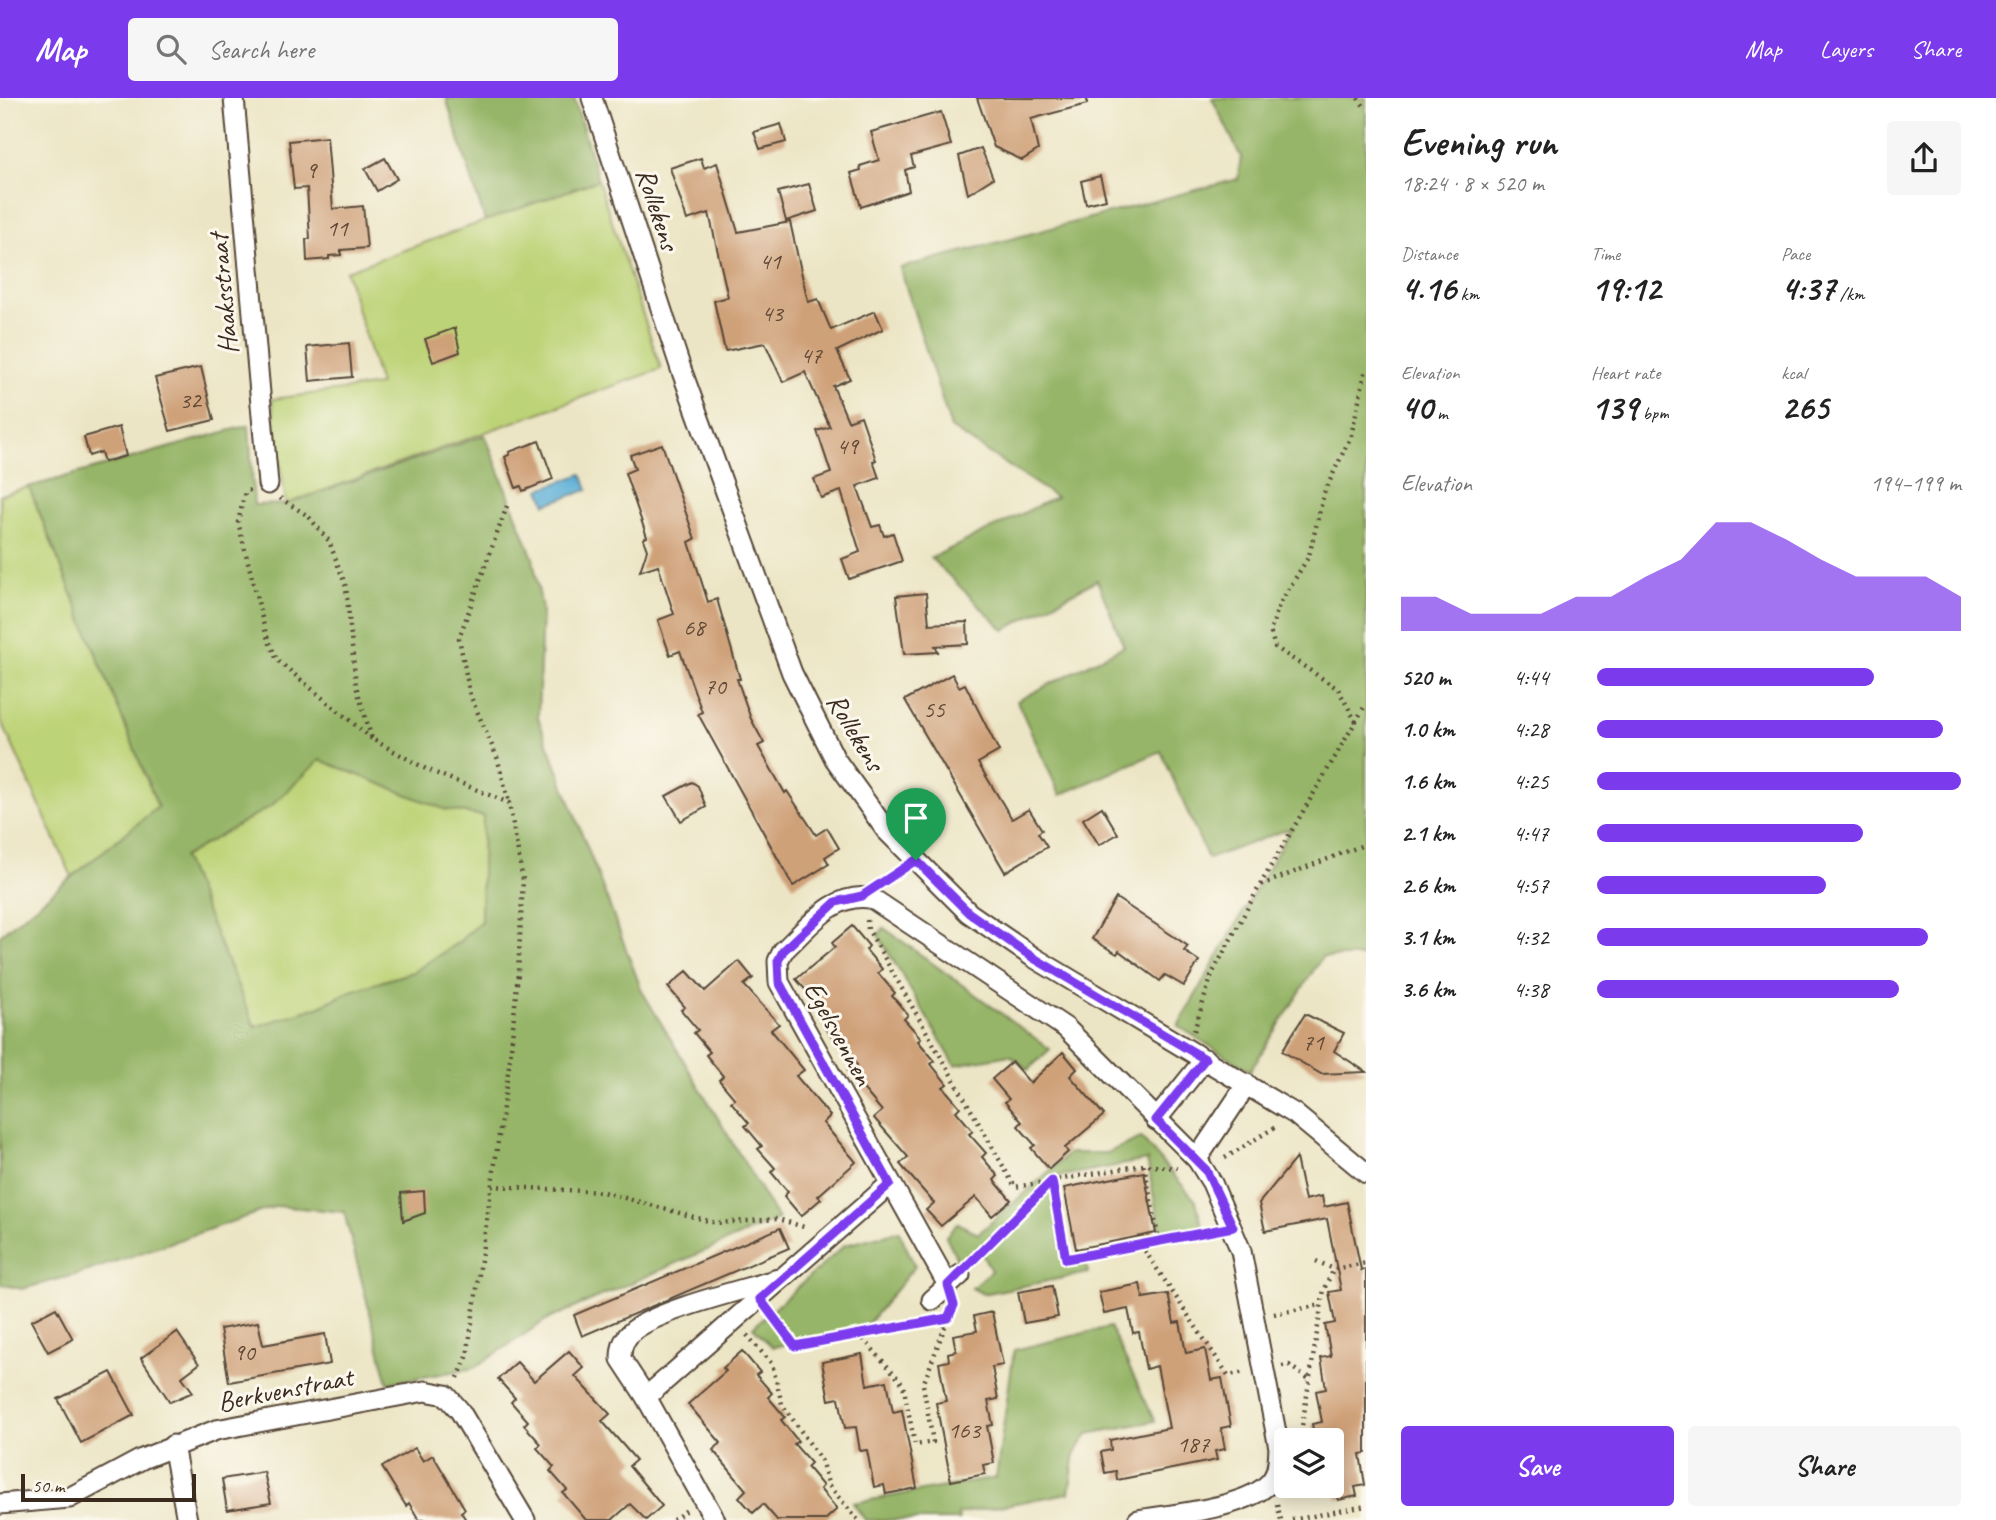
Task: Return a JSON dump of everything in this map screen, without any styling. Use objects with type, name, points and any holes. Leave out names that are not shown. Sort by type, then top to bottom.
[{"type":"street","name":"Haaksstraat","points":[[234,98],[268,484]]},
{"type":"street","name":"Rollekens","points":[[592,98],[681,369],[792,673],[835,759],[886,830],[969,913],[1032,957],[1295,1114],[1366,1173]]},
{"type":"street","points":[[862,896],[873,899],[1066,1028],[1201,1164],[1233,1227],[1241,1251],[1279,1448],[1278,1468],[1271,1481],[1245,1499],[1200,1514],[1138,1520]]},
{"type":"street","name":"Egelsvennen","points":[[862,896],[836,902],[783,951],[777,971],[779,982],[890,1184],[954,1280]]},
{"type":"street","points":[[1156,1120],[1197,1054]]},
{"type":"street","points":[[1201,1164],[1247,1084]]},
{"type":"street","points":[[646,1397],[890,1184]]},
{"type":"street","points":[[715,1520],[646,1397],[621,1359],[624,1340],[635,1329],[677,1310],[786,1276]]},
{"type":"street","points":[[932,1300],[954,1280]]},
{"type":"street","name":"Berkvenstraat","points":[[0,1504],[69,1498],[173,1445],[216,1430],[284,1415],[425,1391],[446,1395]]},
{"type":"street","points":[[446,1395],[460,1411],[524,1520]]},
{"type":"street","points":[[173,1445],[187,1520]]},
{"type":"path","points":[[1358,98],[1366,109]]},
{"type":"path","points":[[1356,722],[1338,689],[1275,648],[1270,631],[1279,606],[1309,556],[1324,493],[1351,436],[1366,369]]},
{"type":"path","points":[[372,739],[356,686],[346,587],[329,541],[308,516],[286,504],[268,484],[245,492],[238,522],[267,634],[277,660],[372,739],[426,769],[509,803]]},
{"type":"path","points":[[446,1395],[467,1357],[510,1059],[522,893],[509,803],[497,757],[470,695],[459,638],[507,506]]},
{"type":"path","points":[[1197,1054],[1212,974],[1260,885],[1366,704]]},
{"type":"path","points":[[1260,885],[1366,844]]},
{"type":"path","points":[[916,860],[862,896],[868,929],[1016,1187],[1144,1165],[1201,1164],[1295,1114]]},
{"type":"path","points":[[1144,1165],[1159,1241]]},
{"type":"path","points":[[1052,1181],[1066,1259],[1233,1227]]},
{"type":"path","points":[[861,1336],[902,1384],[915,1445],[933,1442],[923,1385],[954,1305],[954,1280],[1052,1181]]},
{"type":"path","points":[[492,1186],[603,1192],[716,1223],[778,1219],[804,1228],[841,1227]]},
{"type":"path","points":[[1142,1245],[1228,1375],[1264,1368]]},
{"type":"path","points":[[1317,1261],[1334,1269],[1366,1263]]},
{"type":"path","points":[[1302,1428],[1324,1289],[1334,1269]]},
{"type":"path","points":[[760,1299],[795,1346],[948,1318]]},
{"type":"path","points":[[1254,1318],[1321,1305]]},
{"type":"path","points":[[734,1321],[772,1364],[782,1404],[821,1460],[829,1486],[858,1520]]},
{"type":"path","points":[[1292,1520],[1366,1506]]},
{"type":"green space","points":[[446,98],[574,98],[598,180],[485,221]]},
{"type":"green space","points":[[1212,98],[1366,98],[1366,957],[1322,957],[1250,1071],[1178,1026],[1291,828],[1208,859],[1161,751],[1060,795],[1017,701],[1124,646],[1097,580],[1004,630],[931,558],[1056,497],[951,428],[900,268],[1238,179],[1241,157]]},
{"type":"green space","points":[[598,180],[661,369],[286,504],[272,399],[380,385],[346,271]]},
{"type":"green space","points":[[249,425],[254,505],[286,504],[485,435],[533,558],[542,610],[538,718],[642,991],[778,1219],[546,1320],[474,1368],[388,1383],[344,1212],[277,1206],[82,1273],[22,1289],[0,1284],[0,935],[158,807],[29,487]],"holes":[[[320,760],[444,809],[483,816],[481,921],[459,942],[413,972],[351,991],[318,1007],[255,1027],[183,857],[271,806]]]},
{"type":"green space","points":[[29,487],[158,807],[73,879],[0,718],[0,495]]},
{"type":"green space","points":[[320,759],[444,809],[483,816],[481,921],[459,942],[413,972],[351,991],[318,1007],[255,1027],[182,857],[271,806]]},
{"type":"green space","points":[[884,928],[1050,1049],[1028,1070],[1010,1055],[955,1065],[878,935]]},
{"type":"green space","points":[[1141,1138],[1196,1201],[1203,1229],[1161,1236],[1147,1160],[1050,1178],[1063,1262],[1085,1259],[1088,1273],[983,1294],[972,1288],[991,1271],[979,1247],[958,1261],[946,1236],[958,1223],[978,1234],[1070,1153],[1107,1153]]},
{"type":"green space","points":[[899,1231],[915,1266],[862,1331],[772,1347],[753,1327],[845,1245]]},
{"type":"green space","points":[[1110,1327],[1155,1421],[1088,1434],[1075,1453],[1069,1493],[958,1514],[959,1520],[865,1520],[853,1503],[996,1478],[1014,1350]]},
{"type":"water","points":[[582,474],[588,490],[546,504],[540,489]]},
{"type":"building","points":[[977,98],[1087,98],[1087,104],[1031,119],[1038,150],[1022,160],[994,147]]},
{"type":"building","points":[[941,112],[951,145],[911,156],[914,167],[905,170],[909,191],[861,207],[851,173],[861,170],[860,166],[879,160],[871,132]]},
{"type":"building","points":[[781,124],[786,142],[760,149],[754,132]]},
{"type":"building","points":[[327,137],[333,209],[363,206],[367,248],[341,250],[341,255],[329,256],[329,259],[307,261],[306,239],[310,239],[307,188],[294,189],[289,141]]},
{"type":"building","points":[[981,148],[993,178],[968,194],[959,156]]},
{"type":"building","points":[[385,158],[397,179],[377,191],[365,169]]},
{"type":"building","points":[[701,158],[704,168],[717,163],[738,232],[790,222],[808,302],[818,299],[831,330],[875,311],[883,329],[837,351],[850,379],[833,386],[848,421],[861,416],[876,460],[873,461],[879,478],[857,486],[872,527],[880,525],[884,536],[893,533],[902,561],[849,579],[842,559],[860,552],[841,491],[821,498],[814,479],[831,473],[817,431],[830,427],[805,372],[783,382],[765,343],[725,351],[714,301],[728,297],[709,213],[687,220],[670,168]]},
{"type":"building","points":[[1100,176],[1106,199],[1086,204],[1081,181]]},
{"type":"building","points":[[809,184],[817,211],[786,221],[778,192]]},
{"type":"building","points":[[455,328],[460,352],[433,362],[425,339]]},
{"type":"building","points":[[349,343],[352,377],[310,381],[307,347]]},
{"type":"building","points":[[201,367],[214,420],[170,431],[155,378]]},
{"type":"building","points":[[119,427],[126,456],[104,462],[101,452],[89,456],[84,437]]},
{"type":"building","points":[[539,441],[553,479],[523,491],[521,486],[516,488],[505,457],[509,452]]},
{"type":"building","points":[[662,444],[695,539],[689,542],[708,602],[717,599],[740,679],[737,679],[751,719],[764,743],[758,746],[785,793],[787,791],[816,835],[827,828],[839,848],[825,857],[829,864],[793,886],[698,714],[702,712],[680,651],[670,655],[658,620],[674,614],[658,565],[640,571],[647,550],[643,539],[647,537],[625,473],[635,469],[630,455]]},
{"type":"building","points":[[926,593],[929,624],[967,622],[968,644],[935,646],[938,652],[904,654],[896,596]]},
{"type":"building","points":[[952,674],[959,687],[965,684],[999,751],[978,763],[1012,819],[1029,809],[1042,830],[1038,833],[1047,847],[1005,872],[905,700]]},
{"type":"building","points":[[692,782],[698,786],[706,807],[681,821],[666,796]]},
{"type":"building","points":[[1102,807],[1118,834],[1099,845],[1083,819]]},
{"type":"building","points":[[1116,898],[1188,946],[1184,951],[1199,961],[1184,986],[1165,975],[1160,981],[1119,951],[1117,954],[1092,939]]},
{"type":"building","points":[[852,926],[869,946],[866,950],[882,969],[878,973],[895,993],[892,996],[908,1015],[904,1019],[921,1038],[918,1041],[935,1061],[931,1064],[947,1084],[943,1087],[960,1107],[956,1111],[973,1131],[969,1134],[986,1153],[982,1157],[998,1176],[994,1180],[1011,1200],[992,1216],[976,1197],[941,1226],[926,1210],[934,1203],[900,1164],[908,1157],[874,1118],[882,1111],[848,1071],[857,1065],[823,1026],[831,1019],[796,979],[835,947],[832,943]]},
{"type":"building","points":[[739,961],[753,978],[744,985],[779,1024],[771,1030],[804,1070],[796,1076],[830,1116],[823,1123],[856,1162],[818,1196],[821,1199],[801,1216],[784,1196],[788,1192],[771,1172],[775,1168],[758,1149],[762,1146],[745,1126],[749,1123],[731,1102],[735,1099],[719,1080],[723,1076],[706,1055],[710,1052],[694,1033],[698,1030],[681,1010],[685,1007],[668,987],[687,971],[705,991]]},
{"type":"building","points":[[1305,1014],[1344,1033],[1334,1051],[1366,1072],[1321,1074],[1282,1051]]},
{"type":"building","points":[[1063,1052],[1077,1069],[1070,1076],[1104,1115],[1065,1148],[1068,1152],[1049,1169],[1031,1148],[1035,1145],[1018,1126],[1022,1122],[1005,1102],[1009,1099],[992,1079],[1012,1062],[1030,1083]]},
{"type":"building","points":[[1296,1158],[1305,1200],[1322,1196],[1324,1207],[1347,1202],[1361,1270],[1366,1269],[1366,1453],[1360,1454],[1365,1485],[1355,1487],[1357,1496],[1338,1500],[1338,1498],[1344,1498],[1344,1428],[1313,1428],[1312,1424],[1322,1422],[1316,1391],[1326,1389],[1321,1358],[1331,1356],[1325,1325],[1335,1323],[1329,1292],[1341,1290],[1327,1219],[1265,1231],[1259,1203]]},
{"type":"building","points":[[1144,1172],[1156,1233],[1076,1249],[1064,1188]]},
{"type":"building","points":[[424,1191],[425,1213],[403,1221],[401,1193]]},
{"type":"building","points":[[780,1228],[789,1248],[582,1336],[574,1315]]},
{"type":"building","points":[[1140,1284],[1143,1298],[1168,1294],[1174,1323],[1180,1322],[1186,1353],[1205,1349],[1211,1380],[1222,1378],[1231,1426],[1221,1428],[1225,1449],[1215,1451],[1217,1460],[1117,1480],[1116,1471],[1105,1473],[1101,1452],[1111,1450],[1110,1440],[1169,1428],[1157,1366],[1146,1369],[1139,1332],[1133,1333],[1128,1309],[1104,1314],[1099,1292]]},
{"type":"building","points":[[1052,1286],[1058,1317],[1024,1323],[1018,1292]]},
{"type":"building","points":[[56,1308],[73,1339],[48,1352],[31,1321]]},
{"type":"building","points":[[992,1312],[1003,1365],[992,1367],[998,1399],[988,1401],[993,1425],[987,1426],[994,1463],[983,1465],[985,1474],[951,1481],[936,1403],[946,1401],[939,1363],[949,1361],[948,1353],[956,1351],[953,1335],[977,1331],[974,1316]]},
{"type":"building","points":[[258,1322],[263,1345],[325,1334],[330,1364],[229,1382],[220,1329]]},
{"type":"building","points":[[177,1332],[199,1364],[182,1377],[193,1392],[170,1402],[141,1358]]},
{"type":"building","points":[[569,1351],[584,1368],[575,1376],[610,1414],[602,1421],[636,1460],[629,1466],[662,1506],[646,1520],[630,1504],[612,1520],[586,1520],[563,1493],[567,1490],[550,1471],[554,1467],[537,1448],[541,1444],[524,1425],[528,1421],[511,1402],[515,1398],[498,1379],[517,1362],[534,1381]]},
{"type":"building","points":[[742,1351],[760,1372],[756,1375],[772,1393],[768,1397],[785,1417],[781,1420],[798,1441],[794,1444],[811,1463],[807,1467],[823,1486],[820,1489],[837,1509],[825,1520],[777,1520],[763,1504],[753,1513],[739,1497],[746,1490],[713,1450],[721,1443],[688,1404],[726,1371],[723,1368]]},
{"type":"building","points":[[862,1354],[867,1385],[887,1381],[893,1412],[902,1410],[917,1488],[886,1494],[884,1485],[874,1487],[867,1450],[860,1451],[856,1427],[845,1428],[839,1398],[829,1400],[822,1362]]},
{"type":"building","points":[[111,1372],[134,1415],[81,1443],[58,1399]]},
{"type":"building","points":[[415,1448],[423,1461],[433,1455],[465,1509],[461,1512],[466,1520],[419,1520],[409,1503],[406,1506],[382,1467]]},
{"type":"building","points":[[264,1472],[271,1503],[227,1510],[222,1479]]},
{"type":"route","points":[[916,860],[969,913],[1032,957],[1205,1059],[1156,1120],[1206,1170],[1233,1227],[1066,1259],[1052,1181],[948,1285],[954,1305],[948,1318],[795,1346],[760,1299],[890,1184],[779,982],[778,961],[783,951],[836,902],[862,896],[916,860]]}]
